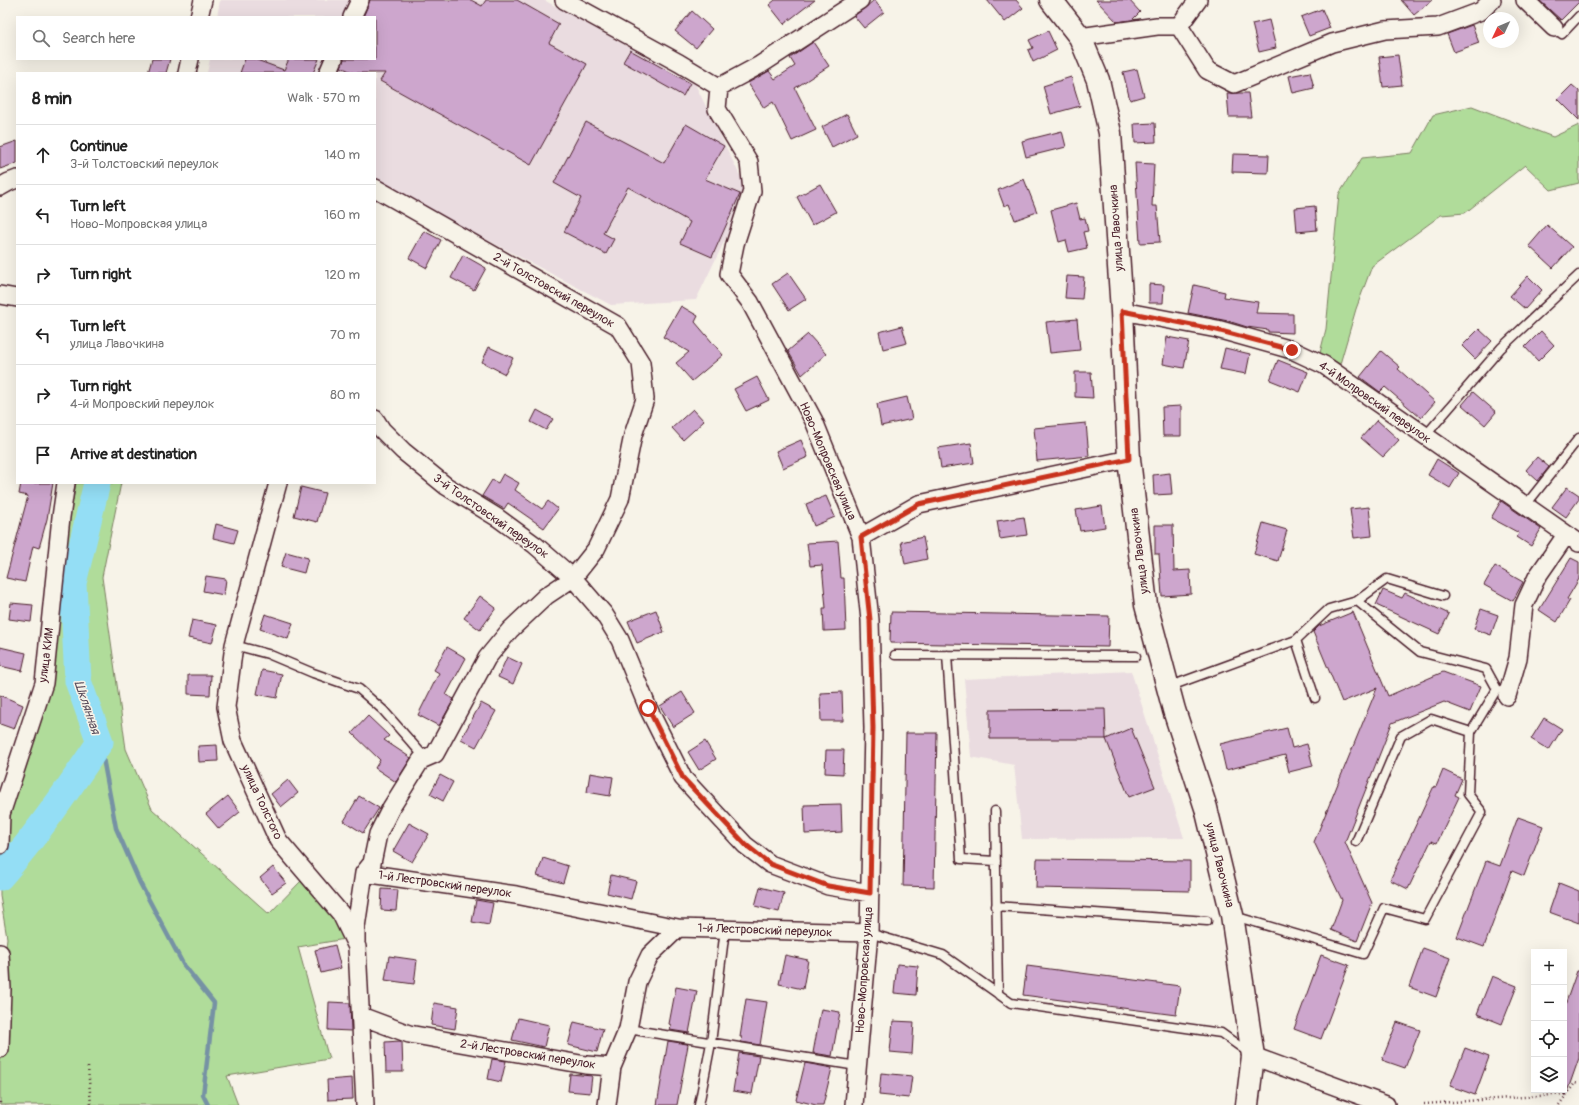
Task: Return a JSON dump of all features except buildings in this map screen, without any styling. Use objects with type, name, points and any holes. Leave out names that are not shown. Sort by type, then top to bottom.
[{"type":"main road","name":"улица Лавочкина","points":[[1051,0],[1080,37],[1098,80],[1110,133],[1122,311],[1129,459],[1146,605],[1168,687],[1206,808],[1232,915],[1253,1056],[1247,1105]]},
{"type":"street","points":[[199,16],[203,0]]},
{"type":"street","points":[[352,16],[360,0]]},
{"type":"street","points":[[564,0],[679,63],[719,87],[760,65],[860,0]]},
{"type":"street","points":[[1179,26],[1198,0]]},
{"type":"street","points":[[1179,26],[1207,70],[1234,84],[1332,43],[1385,30],[1438,26],[1481,11],[1492,0]]},
{"type":"street","points":[[1525,0],[1554,28]]},
{"type":"street","points":[[1080,37],[1157,26],[1179,26]]},
{"type":"street","points":[[187,72],[190,60]]},
{"type":"street","points":[[328,72],[334,60]]},
{"type":"street","name":"Ново-Мопровская улица","points":[[719,87],[717,109],[749,162],[752,191],[735,244],[729,274],[750,302],[814,421],[861,537],[870,620],[873,728],[868,933],[854,1105]]},
{"type":"street","points":[[0,187],[16,179]]},
{"type":"street","name":"2-й Толстовский переулок","points":[[376,189],[618,326],[641,362],[646,399],[633,435],[620,500],[596,548],[574,578]]},
{"type":"street","points":[[0,295],[16,298]]},
{"type":"street","name":"4-й Мопровский переулок","points":[[1122,311],[1217,330],[1292,350],[1324,365],[1573,539]]},
{"type":"street","name":"3-й Толстовский переулок","points":[[376,420],[392,440],[446,486],[498,518],[536,545],[574,578],[604,614],[620,640],[648,708],[683,778],[746,845],[770,864],[828,886],[870,893]]},
{"type":"street","points":[[861,537],[919,504],[1129,459]]},
{"type":"street","name":"улица КИМ","points":[[0,845],[1,814],[44,683],[61,517],[66,484]]},
{"type":"street","name":"улица Толстого","points":[[278,484],[234,645],[226,707],[233,741],[278,840],[341,914],[357,947],[365,1105]]},
{"type":"street","points":[[1507,696],[1518,658],[1524,605],[1537,577],[1573,539]]},
{"type":"street","name":"1-й Лестровский переулок","points":[[364,873],[372,863],[378,834],[391,808],[421,760],[435,754],[487,658],[505,636],[546,596],[574,578]]},
{"type":"street","points":[[357,947],[356,927],[364,873]]},
{"type":"street","name":"1-й Лестровский переулок","points":[[364,873],[516,895],[678,928],[868,933]]},
{"type":"street","name":"2-й Лестровский переулок","points":[[361,1016],[409,1034],[586,1065],[612,1067],[628,1029],[637,982],[650,955],[678,928]]},
{"type":"street","points":[[0,953],[2,989],[0,1049]]},
{"type":"street","points":[[1253,1056],[1386,1105]]},
{"type":"street","points":[[607,1105],[612,1067]]},
{"type":"lane","points":[[1554,28],[1562,34],[1579,16]]},
{"type":"lane","points":[[1425,436],[1501,348],[1579,275]]},
{"type":"lane","points":[[1525,506],[1579,438]]},
{"type":"lane","points":[[1168,687],[1296,640],[1329,610],[1357,601],[1387,578],[1443,596]]},
{"type":"lane","points":[[1232,915],[1363,954],[1384,908],[1425,919],[1482,812],[1468,794],[1471,732],[1497,689],[1486,669],[1420,652],[1357,601]]},
{"type":"lane","points":[[1296,640],[1315,698]]},
{"type":"lane","points":[[234,645],[268,654],[313,673],[359,689],[383,710],[420,752],[421,760]]},
{"type":"lane","points":[[895,655],[1136,656]]},
{"type":"lane","points":[[947,655],[961,859],[996,861]]},
{"type":"lane","points":[[1356,842],[1401,736],[1431,718],[1471,732]]},
{"type":"lane","points":[[994,811],[998,994]]},
{"type":"lane","points":[[996,906],[1207,921]]},
{"type":"lane","points":[[699,1105],[712,1043],[725,929]]},
{"type":"lane","points":[[868,933],[943,955],[1011,1003],[1221,1033],[1253,1056]]},
{"type":"lane","points":[[628,1029],[857,1066]]},
{"type":"path","points":[[88,1067],[91,1105]]},
{"type":"path","points":[[1559,1105],[1575,1083],[1579,1084]]},
{"type":"path","points":[[1424,1104],[1567,1094]]},
{"type":"shaded area","points":[[220,0],[350,0],[344,16],[217,16]]},
{"type":"shaded area","points":[[379,0],[544,0],[695,84],[748,192],[696,300],[611,305],[376,182],[376,72],[333,72],[339,60],[376,60],[376,16],[359,16]]},
{"type":"shaded area","points":[[210,60],[327,60],[321,72],[207,72]]},
{"type":"shaded area","points":[[1131,671],[1184,838],[1022,839],[1014,765],[971,757],[964,679]]},
{"type":"green space","points":[[1472,106],[1553,137],[1579,125],[1579,183],[1551,190],[1525,165],[1465,213],[1441,215],[1372,266],[1356,309],[1340,364],[1320,353],[1326,329],[1339,194],[1362,158],[1412,153],[1433,115]]},
{"type":"green space","points":[[76,484],[121,484],[102,577],[126,749],[152,809],[269,914],[301,881],[351,938],[298,947],[329,1059],[227,1076],[238,1105],[0,1105],[0,999],[7,938],[0,896],[0,858],[33,713]]},
{"type":"waterway","name":"Шклянная","points":[[0,877],[40,828],[100,742],[78,681],[73,583],[97,484]]},
{"type":"waterway","points":[[100,742],[116,828],[140,883],[183,964],[214,1003],[203,1095],[208,1105]]},
{"type":"route","points":[[648,708],[683,778],[746,845],[770,864],[828,886],[870,893],[873,728],[870,620],[861,537],[919,504],[1129,459],[1122,311],[1217,330],[1292,350]]}]
